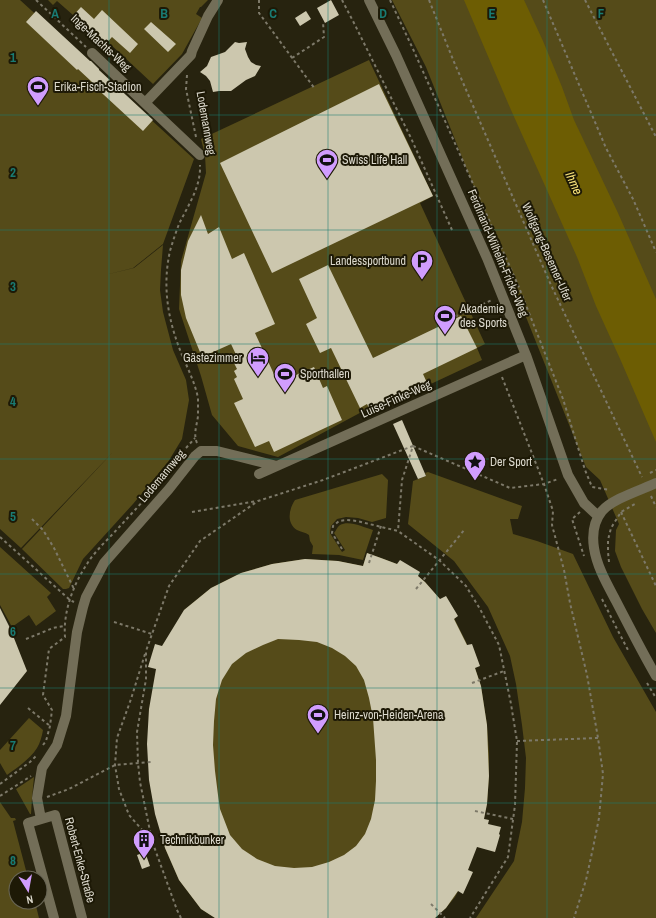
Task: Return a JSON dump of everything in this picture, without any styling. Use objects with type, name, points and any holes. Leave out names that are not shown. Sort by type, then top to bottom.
[{"type":"street","points":[[146,103],[191,55],[208,16],[218,0]]},
{"type":"street","name":"Ferdinand-Wilhelm-Fricke-Weg","points":[[369,0],[396,54],[503,296],[526,355],[568,475],[584,503],[598,516]]},
{"type":"street","name":"Inge-Machts-Weg","points":[[92,53],[200,155]]},
{"type":"street","name":"Luise-Finke-Weg","points":[[259,474],[526,355]]},
{"type":"street","points":[[201,451],[218,450],[277,466]]},
{"type":"street","name":"Lodemannweg","points":[[41,819],[37,798],[42,768],[57,745],[66,716],[77,632],[86,597],[104,563],[169,490],[195,456],[201,451]]},
{"type":"street","points":[[656,483],[615,501],[603,509],[594,525],[593,535],[596,557],[603,575],[642,652],[656,676]]},
{"type":"street","name":"Robert-Enke-Straße","points":[[41,819],[55,815],[82,918]]},
{"type":"street","points":[[41,819],[28,822],[54,918]]},
{"type":"path","name":"Inge-Machts-Weg","points":[[36,0],[92,53]]},
{"type":"path","points":[[259,0],[259,13],[315,89]]},
{"type":"path","points":[[342,0],[411,138],[452,230]]},
{"type":"path","points":[[390,0],[414,49],[518,285],[563,399],[585,470],[592,487],[610,490]]},
{"type":"path","name":"Wolfgang-Besemer-Ufer","points":[[429,0],[454,62],[548,278],[642,478]]},
{"type":"path","points":[[543,0],[606,148],[633,199],[656,252]]},
{"type":"path","points":[[585,0],[656,137]]},
{"type":"path","points":[[292,58],[324,37],[323,22]]},
{"type":"path","name":"Lodemannweg","points":[[187,73],[186,89],[200,155],[201,172],[195,194],[174,237],[167,271],[166,291],[171,324],[198,397],[198,415],[195,438],[201,451]]},
{"type":"path","points":[[450,312],[456,316],[503,296]]},
{"type":"path","points":[[498,367],[544,484],[553,511],[552,525],[564,570],[570,603],[587,675],[603,774],[599,818],[586,880],[574,918]]},
{"type":"path","points":[[192,512],[258,501],[323,480],[413,446],[510,488],[544,484]]},
{"type":"path","points":[[398,531],[402,480],[413,446]]},
{"type":"path","points":[[649,492],[656,507]]},
{"type":"path","points":[[152,841],[129,815],[119,789],[115,765],[117,738],[169,586],[200,542],[258,501]]},
{"type":"path","points":[[610,564],[608,540],[610,528],[621,512],[636,504]]},
{"type":"path","points":[[621,512],[656,586]]},
{"type":"path","points":[[32,519],[43,530],[54,548],[74,588]]},
{"type":"path","points":[[342,549],[332,534],[333,526],[339,521],[357,520],[398,531],[439,560],[466,586],[498,645],[511,704],[517,741],[515,805],[508,857],[470,918]]},
{"type":"path","points":[[369,563],[381,526]]},
{"type":"path","points":[[416,589],[465,529]]},
{"type":"path","points":[[0,537],[70,600],[83,607]]},
{"type":"path","points":[[114,622],[152,634]]},
{"type":"path","points":[[26,640],[52,628],[64,626]]},
{"type":"path","points":[[146,651],[146,679],[137,732],[140,782],[152,841],[181,918]]},
{"type":"path","points":[[472,683],[504,670]]},
{"type":"path","points":[[28,708],[50,726]]},
{"type":"path","points":[[517,741],[598,738]]},
{"type":"path","points":[[38,801],[69,789],[115,765],[151,762]]},
{"type":"path","points":[[0,796],[42,768]]},
{"type":"path","points":[[475,811],[513,820]]},
{"type":"path","points":[[431,904],[445,918]]},
{"type":"shaded area","points":[[0,0],[20,0],[194,159],[163,244],[133,268],[105,275],[134,268],[163,245],[160,290],[163,312],[173,350],[186,380],[189,400],[182,439],[168,462],[133,504],[83,559],[69,588],[66,589],[63,589],[22,549],[114,451],[21,548],[0,529]]},
{"type":"shaded area","points":[[48,0],[208,0],[200,7],[196,14],[202,18],[182,54],[153,84],[108,42],[103,47],[71,18],[73,15],[57,1],[53,5]]},
{"type":"shaded area","points":[[392,0],[656,0],[656,633],[621,567],[615,551],[616,530],[619,524],[600,480],[586,467],[426,67]]},
{"type":"shaded area","points":[[369,60],[433,196],[420,203],[485,344],[477,348],[482,360],[371,412],[369,408],[278,457],[238,446],[212,415],[179,309],[181,261],[206,173],[205,155],[201,139]]},
{"type":"shaded area","points":[[428,472],[522,506],[518,519],[510,519],[513,534],[573,554],[613,637],[656,712],[656,918],[476,918],[514,861],[522,822],[526,758],[516,684],[510,656],[488,607],[454,561],[408,524],[413,481],[426,476],[425,473]]},
{"type":"shaded area","points":[[382,474],[388,480],[386,518],[372,522],[358,518],[346,517],[337,519],[331,526],[330,533],[342,552],[345,550],[334,533],[340,525],[348,523],[373,530],[363,560],[339,555],[312,554],[313,546],[309,535],[297,530],[291,524],[290,512],[295,500]]},
{"type":"shaded area","points":[[0,547],[51,593],[47,597],[56,611],[36,626],[29,615],[12,627],[0,605]]},
{"type":"shaded area","name":"Heinz-von-Heiden-Arena","points":[[367,553],[397,564],[418,576],[451,612],[466,642],[481,686],[487,725],[489,753],[487,804],[478,842],[464,880],[455,897],[435,918],[215,918],[201,909],[179,880],[165,848],[184,610],[211,588],[241,573],[272,564],[305,559],[338,561],[363,566]]},
{"type":"shaded area","points":[[29,718],[43,730],[40,742],[31,756],[24,763],[7,775],[0,763],[0,750]]},
{"type":"shaded area","points":[[34,777],[31,814],[30,814],[16,789]]},
{"type":"shaded area","points":[[0,802],[11,818],[15,818],[16,820],[13,821],[26,870],[8,870],[8,910],[37,910],[39,918],[0,918]]},
{"type":"water","name":"Ihme","points":[[464,0],[524,0],[543,41],[574,120],[618,213],[656,299],[656,442],[596,306],[577,257],[511,110]]},
{"type":"building","points":[[331,0],[339,15],[325,23],[317,8]]},
{"type":"building","points":[[81,7],[94,19],[102,10],[138,44],[130,53],[112,37],[103,47],[71,18]]},
{"type":"building","points":[[36,11],[153,120],[143,131],[26,22]]},
{"type":"building","points":[[306,11],[311,19],[300,26],[295,18]]},
{"type":"building","points":[[151,22],[176,44],[168,52],[144,29]]},
{"type":"building","points":[[235,42],[247,42],[245,49],[248,57],[251,62],[261,66],[255,76],[246,80],[231,91],[213,92],[210,81],[200,72],[207,66],[211,57],[225,52]]},
{"type":"building","name":"Swiss Life Hall","points":[[379,84],[433,196],[272,273],[220,163]]},
{"type":"building","points":[[201,215],[208,234],[219,227],[232,259],[244,253],[275,324],[255,333],[278,383],[314,367],[323,388],[327,386],[342,420],[274,452],[269,441],[255,447],[234,403],[243,399],[234,379],[237,377],[234,371],[237,369],[234,363],[239,361],[231,344],[202,357],[186,318],[181,295],[181,270],[188,241]]},
{"type":"building","name":"Akademie des Sports","points":[[328,265],[373,358],[461,316],[477,348],[423,374],[428,385],[371,412],[367,404],[360,408],[331,348],[320,353],[306,324],[317,318],[299,279]]},
{"type":"building","points":[[402,420],[426,476],[418,479],[393,424]]},
{"type":"building","name":"Heinz-von-Heiden-Arena","points":[[367,553],[397,564],[400,560],[420,572],[418,576],[440,599],[446,596],[458,616],[454,619],[467,645],[472,644],[480,666],[475,668],[481,686],[487,725],[489,776],[487,804],[484,819],[489,820],[488,824],[501,827],[495,852],[477,847],[468,870],[473,872],[463,894],[458,891],[446,908],[435,918],[215,918],[201,909],[179,880],[165,848],[155,814],[149,780],[147,744],[149,709],[156,669],[148,667],[155,644],[162,646],[184,610],[211,588],[241,573],[272,564],[305,559],[338,561],[363,566]],"holes":[[[278,639],[317,642],[332,648],[345,656],[356,666],[364,680],[373,718],[376,781],[375,800],[371,819],[365,834],[356,846],[344,855],[329,862],[312,867],[294,868],[275,866],[257,859],[242,849],[230,835],[220,809],[213,745],[216,699],[222,680],[232,664],[246,653]]]},
{"type":"building","points":[[0,608],[10,628],[27,671],[0,705]]},
{"type":"building","name":"Technikbunker","points":[[145,852],[150,866],[142,869],[137,855]]},
{"type":"place","name":"Erika-Fisch-Stadion","points":[[38,106]]},
{"type":"place","name":"Swiss Life Hall","points":[[327,180]]},
{"type":"place","name":"Landessportbund","points":[[422,280]]},
{"type":"place","name":"Akademie des Sports","points":[[445,336]]},
{"type":"place","name":"Gästezimmer","points":[[258,378]]},
{"type":"place","name":"Sporthallen","points":[[285,394]]},
{"type":"place","name":"Der Sport","points":[[475,482]]},
{"type":"place","name":"Heinz-von-Heiden-Arena","points":[[318,734]]},
{"type":"place","name":"Technikbunker","points":[[144,860]]}]
